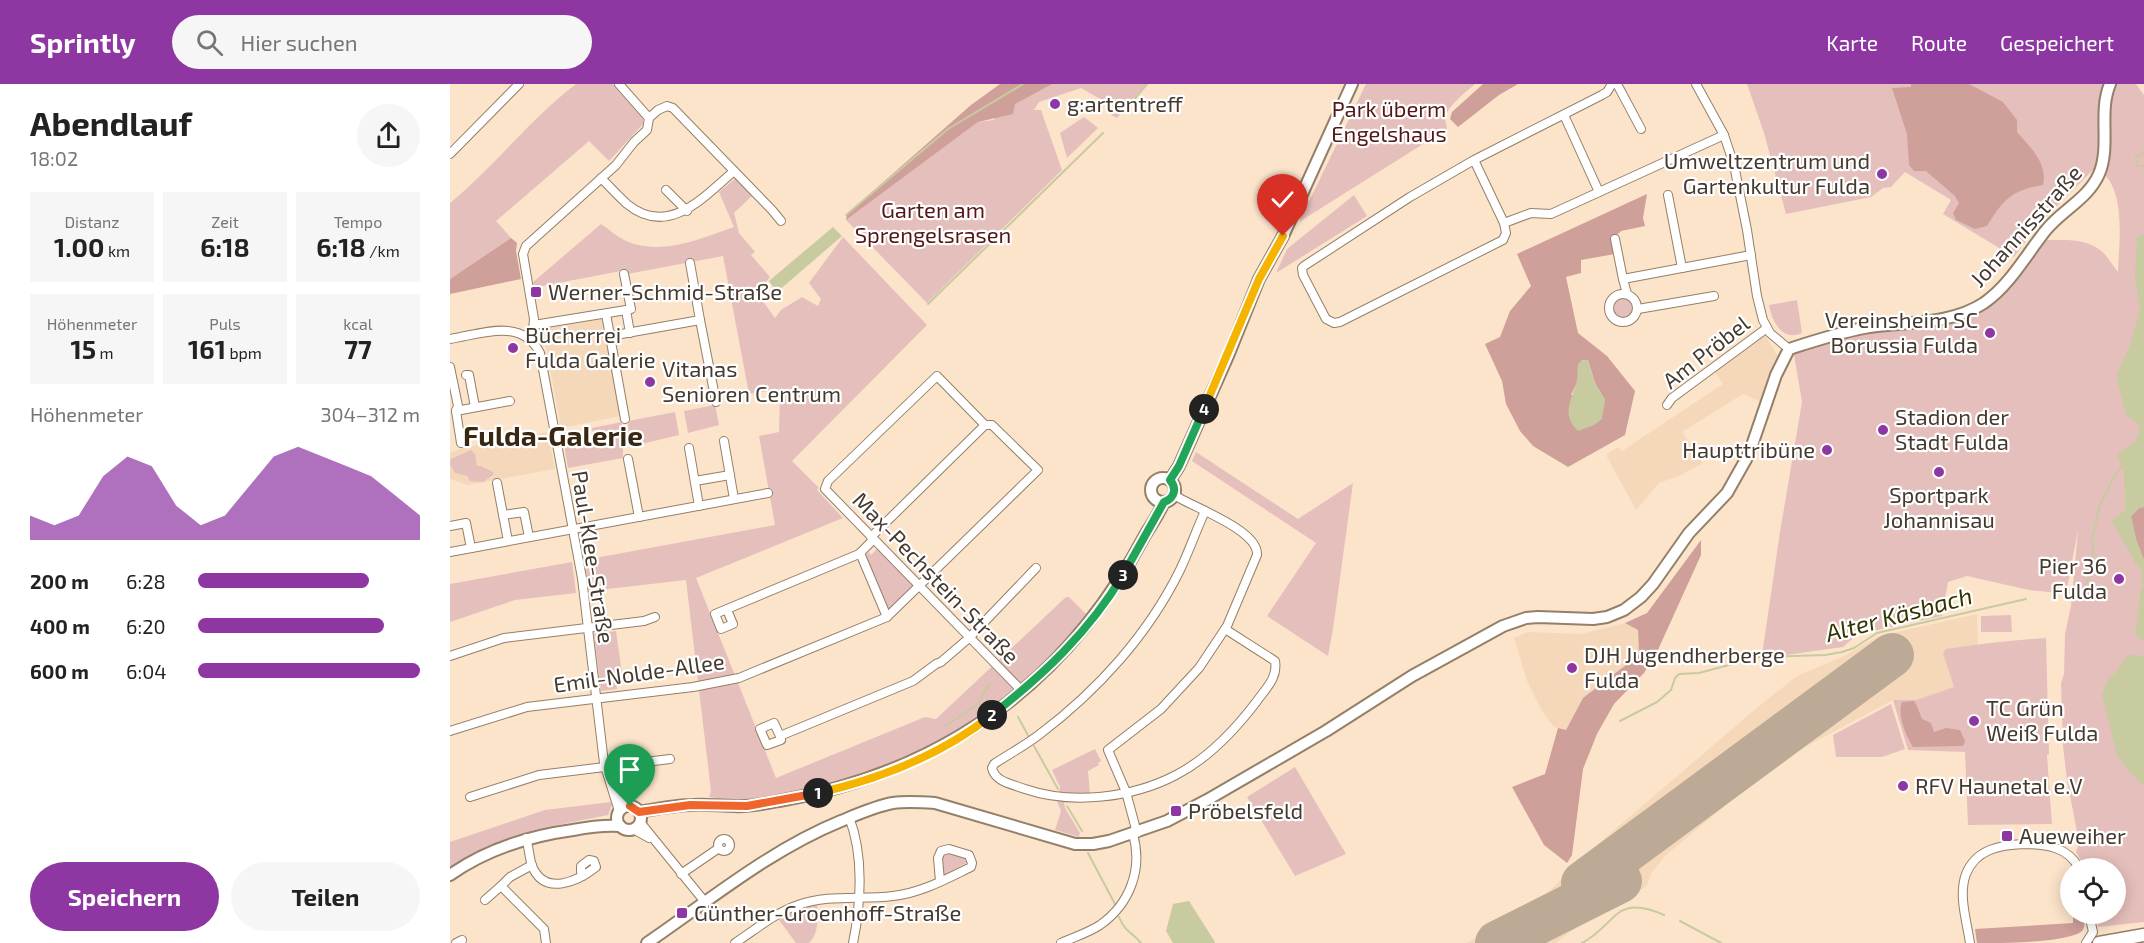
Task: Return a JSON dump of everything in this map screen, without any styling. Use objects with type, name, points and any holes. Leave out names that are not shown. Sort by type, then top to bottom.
[{"type":"main road","points":[[2101,939],[2144,938]]},
{"type":"main road","points":[[2126,943],[2144,938]]},
{"type":"street","points":[[450,154],[519,84]]},
{"type":"street","points":[[619,84],[649,118]]},
{"type":"street","points":[[1170,480],[1179,466],[1228,356],[1256,286],[1283,236],[1352,84]]},
{"type":"street","points":[[1474,160],[1504,223],[1506,234],[1503,240],[1340,322],[1334,323],[1326,319],[1303,275],[1302,268],[1410,197],[1474,160],[1602,96],[1612,84]]},
{"type":"street","points":[[1617,84],[1641,129]]},
{"type":"street","points":[[647,943],[661,939],[705,902],[791,844],[849,817],[891,804],[912,801],[951,807],[1075,844],[1093,844],[1135,833],[1188,810],[1326,731],[1412,675],[1503,627],[1526,618],[1593,619],[1617,614],[1641,597],[1689,533],[1728,493],[1749,454],[1776,375],[1789,349],[1767,328],[1757,296],[1734,165],[1724,135],[1696,84]]},
{"type":"street","name":"Johannisstraße","points":[[1789,349],[1846,331],[1942,319],[1973,309],[1992,296],[2006,282],[2047,228],[2080,200],[2098,177],[2103,162],[2105,110],[2110,84]]},
{"type":"street","points":[[450,339],[498,331],[514,331],[532,340],[534,325],[523,254],[526,246],[616,165],[647,130],[649,118],[667,106],[673,108],[781,221]]},
{"type":"street","points":[[1564,115],[1599,192]]},
{"type":"street","points":[[1504,223],[1531,213],[1551,214],[1724,135]]},
{"type":"street","points":[[601,178],[627,204],[643,213],[664,217],[687,211],[734,171]]},
{"type":"street","points":[[666,190],[687,211]]},
{"type":"street","points":[[1668,195],[1682,268]]},
{"type":"street","points":[[1616,239],[1627,294]]},
{"type":"street","points":[[1623,279],[1751,255]]},
{"type":"street","points":[[690,262],[716,402]]},
{"type":"street","points":[[524,335],[534,325],[630,309],[624,274]]},
{"type":"street","points":[[1627,294],[1634,298],[1638,309],[1634,318],[1625,322],[1612,318],[1609,309],[1611,300],[1618,295],[1627,294]]},
{"type":"street","points":[[1638,309],[1714,296]]},
{"type":"street","points":[[626,310],[630,333]]},
{"type":"street","points":[[606,314],[625,419]]},
{"type":"street","points":[[610,336],[700,320]]},
{"type":"street","name":"Am Pröbel","points":[[1667,405],[1672,398],[1767,328]]},
{"type":"street","name":"Paul-Klee-Straße","points":[[532,340],[541,358],[582,578],[605,767],[615,795],[618,812]]},
{"type":"street","points":[[450,367],[458,406],[456,411],[461,443]]},
{"type":"street","points":[[466,375],[469,375],[475,407]]},
{"type":"street","name":"Max-Pechstein-Straße","points":[[986,424],[937,376],[828,482],[825,489],[1022,691]]},
{"type":"street","points":[[456,411],[510,401]]},
{"type":"street","points":[[728,610],[860,553],[872,538],[986,424]]},
{"type":"street","name":"Emil-Nolde-Allee","points":[[450,731],[527,707],[693,687],[739,678],[886,617],[1038,470],[994,426],[986,424]]},
{"type":"street","points":[[724,441],[734,499]]},
{"type":"street","points":[[689,448],[699,506]]},
{"type":"street","points":[[628,459],[639,517]]},
{"type":"street","points":[[695,481],[730,475]]},
{"type":"street","points":[[450,875],[484,855],[526,838],[599,826],[620,826],[627,830],[636,818],[658,809],[690,805],[736,807],[758,805],[820,793],[866,780],[943,746],[984,721],[1062,655],[1100,610],[1133,559],[1153,522],[1159,500],[1151,488],[1154,482],[1160,478],[1170,480],[1174,487],[1174,495],[1169,500],[1159,500]]},
{"type":"street","points":[[497,483],[508,541]]},
{"type":"street","points":[[450,551],[768,493]]},
{"type":"street","points":[[1062,943],[1102,924],[1122,904],[1130,891],[1136,871],[1135,833],[1126,792],[1108,750],[1161,709],[1199,668],[1226,630],[1257,555],[1257,549],[1250,539],[1233,526],[1174,495]]},
{"type":"street","points":[[1205,511],[1179,571],[1160,604],[1143,631],[1118,662],[1073,708],[1038,736],[994,764],[993,773],[1001,780],[1028,790],[1085,797],[1126,792],[1177,774],[1215,748],[1242,721],[1275,676],[1275,661],[1226,630]]},
{"type":"street","points":[[503,515],[524,512],[529,537]]},
{"type":"street","points":[[450,526],[466,523],[471,548]]},
{"type":"street","points":[[860,553],[886,617]]},
{"type":"street","points":[[780,736],[913,681],[941,662],[969,638],[1036,568]]},
{"type":"street","points":[[450,656],[504,638],[644,621],[655,617]]},
{"type":"street","points":[[470,797],[539,775],[670,759]]},
{"type":"street","points":[[615,795],[705,902]]},
{"type":"street","points":[[599,826],[623,808],[636,818]]},
{"type":"street","points":[[618,812],[617,821],[620,826]]},
{"type":"street","points":[[849,817],[858,858],[858,898],[853,943]]},
{"type":"street","points":[[526,838],[532,865],[539,876],[552,883],[566,884],[583,876]]},
{"type":"street","points":[[1970,943],[1963,889],[1971,865],[1982,854],[2000,846],[2048,845],[2068,854],[2071,858]]},
{"type":"street","points":[[681,874],[719,848]]},
{"type":"street","points":[[735,943],[777,914],[796,906],[830,897],[895,896],[913,892],[940,881],[970,867],[972,863],[969,855],[949,849],[941,851],[938,858],[940,881]]},
{"type":"street","points":[[485,900],[510,877],[532,865]]},
{"type":"street","points":[[501,886],[544,929],[546,943]]},
{"type":"street","points":[[2086,943],[2101,939],[2094,924]]},
{"type":"shaded area","points":[[1000,84],[1052,84],[1015,104],[1013,114],[978,122],[846,220],[847,214],[971,105]]},
{"type":"shaded area","points":[[1483,84],[1518,84],[1499,95],[1458,127],[1450,119],[1452,112]]},
{"type":"shaded area","points":[[1911,84],[1969,84],[2003,102],[2017,120],[2017,132],[2040,163],[2044,177],[2043,185],[2015,193],[2003,203],[1987,226],[1975,229],[1956,220],[1953,213],[1959,203],[1955,196],[1926,171],[1914,171],[1909,165],[1907,134],[1892,88],[1911,87]]},
{"type":"shaded area","points":[[1647,194],[1643,218],[1645,226],[1621,231],[1612,240],[1615,254],[1581,260],[1581,273],[1566,277],[1578,333],[1607,356],[1635,391],[1625,435],[1568,467],[1533,446],[1520,431],[1506,404],[1502,381],[1485,344],[1500,337],[1510,311],[1531,286],[1517,254]],"holes":[[[1588,360],[1595,383],[1605,400],[1571,395]]]},
{"type":"shaded area","points":[[833,227],[842,236],[777,292],[769,281]]},
{"type":"shaded area","points":[[2144,234],[2144,507],[2139,508],[2131,517],[2144,560],[2144,641],[2135,635],[2143,586],[2141,570],[2112,521],[2125,510],[2124,472],[2117,454],[2135,442],[2140,428],[2126,415],[2116,377],[2131,342],[2140,309],[2135,278],[2137,238]]},
{"type":"shaded area","points":[[511,238],[517,243],[516,251],[521,279],[450,294],[450,279]]},
{"type":"shaded area","points":[[602,319],[621,416],[561,428],[543,331]]},
{"type":"shaded area","points":[[1765,335],[1778,356],[1761,402],[1743,394],[1682,432],[1703,463],[1681,475],[1659,483],[1636,510],[1606,455],[1618,447],[1622,451],[1723,384],[1715,372]]},
{"type":"shaded area","points":[[1582,360],[1588,360],[1595,383],[1605,400],[1602,419],[1578,431],[1570,420],[1569,409],[1577,382],[1578,364]]},
{"type":"shaded area","points":[[548,432],[555,469],[467,485],[450,479],[450,453],[462,448]]},
{"type":"shaded area","points":[[2144,507],[2144,560],[2131,516],[2139,508]]},
{"type":"shaded area","points":[[1701,540],[1701,555],[1657,652],[1644,673],[1614,704],[1597,734],[1583,769],[1572,855],[1567,863],[1544,845],[1512,787],[1545,774],[1558,728],[1566,730],[1583,698],[1639,655],[1638,630],[1625,623],[1647,613]]},
{"type":"shaded area","points":[[1977,614],[1978,646],[1960,647],[1955,687],[1916,700],[1893,700],[1779,761],[1666,855],[1652,872],[1646,887],[1600,909],[1556,943],[1466,943],[1526,914],[1591,850],[1797,676],[1842,657],[1879,636]]},
{"type":"shaded area","name":"DJH Jugendherberge Fulda","points":[[1625,623],[1638,630],[1639,655],[1583,698],[1566,730],[1554,727],[1542,711],[1527,681],[1514,638],[1528,632],[1581,634]]},
{"type":"shaded area","name":"Aueweiher","points":[[2128,655],[2144,656],[2144,786],[2117,755],[2102,694],[2108,679]]},
{"type":"shaded area","points":[[1914,701],[1922,719],[1931,723],[1934,732],[1946,728],[1960,730],[1965,741],[1963,746],[1913,747],[1903,725],[1901,707],[1902,702]]},
{"type":"shaded area","points":[[1189,901],[1215,943],[1173,943],[1166,931],[1173,904]]},
{"type":"shaded area","points":[[2084,924],[2082,931],[2074,935],[2033,942],[1977,943],[1975,929]]},
{"type":"green space","points":[[576,84],[613,84],[641,114],[643,124],[609,161],[589,141],[496,221],[511,238],[450,279],[450,203],[543,112]]},
{"type":"green space","name":"Garten am Sprengelsrasen","points":[[1002,84],[1146,84],[1117,118],[1111,115],[1114,107],[1081,88],[1039,102],[1034,110],[1041,110],[1062,170],[927,303],[846,220],[978,122],[994,120]]},
{"type":"green space","name":"Park überm Engelshaus","points":[[1366,84],[1475,84],[1449,110],[1445,119],[1447,129],[1299,222]]},
{"type":"green space","points":[[1747,84],[2104,84],[2101,89],[2098,155],[2094,169],[2036,227],[2014,257],[1943,214],[1951,200],[1905,172],[1891,187],[1883,188],[1871,197],[1786,214],[1764,133]]},
{"type":"green space","name":"Sportpark Johannisau","points":[[2136,84],[2144,95],[2144,922],[2126,924],[2126,858],[2079,858],[2076,852],[2079,842],[2067,780],[2063,746],[2061,683],[2064,674],[2065,634],[2071,606],[2078,530],[2066,594],[2029,590],[1967,576],[1948,582],[1942,616],[1858,634],[1843,647],[1779,656],[1762,655],[1802,402],[1794,355],[1807,348],[1836,339],[1941,325],[1973,316],[1991,305],[2009,289],[2046,240],[2074,240],[2088,243],[2100,250],[2118,272],[2120,220],[2118,206],[2110,182],[2103,173],[2109,138],[2112,86]]},
{"type":"green space","points":[[1084,117],[1098,128],[1067,158],[1060,133]]},
{"type":"green space","points":[[736,178],[754,194],[734,213],[739,233],[755,252],[751,255],[770,277],[757,293],[775,318],[781,310],[802,297],[818,306],[821,299],[809,283],[843,237],[927,325],[792,461],[819,488],[817,490],[843,518],[696,578],[776,778],[925,717],[936,719],[1066,597],[1069,597],[1090,618],[1009,699],[938,747],[843,780],[778,797],[737,801],[709,797],[711,791],[686,580],[590,591],[584,560],[775,525],[759,436],[779,432],[780,389],[749,394],[723,256],[622,275],[621,271],[537,287],[532,283],[601,224],[624,240],[651,247],[679,244],[734,227],[719,192]]},
{"type":"green space","points":[[1354,195],[1367,216],[1276,273],[1287,249]]},
{"type":"green space","points":[[1623,296],[1631,299],[1634,307],[1631,315],[1623,318],[1615,315],[1612,307],[1615,299]]},
{"type":"green space","points":[[1797,300],[1802,333],[1789,335],[1776,324],[1769,305]]},
{"type":"green space","points":[[715,405],[719,425],[688,433],[684,411]]},
{"type":"green space","points":[[675,412],[679,435],[629,447],[628,421]]},
{"type":"green space","points":[[622,422],[623,458],[568,468],[562,433],[572,431],[576,449],[595,445],[592,428]]},
{"type":"green space","points":[[471,450],[475,454],[477,466],[493,472],[493,475],[483,482],[470,481],[467,476],[455,473],[450,464],[451,459]]},
{"type":"green space","points":[[1196,452],[1298,519],[1353,483],[1328,656],[1267,616],[1316,543],[1192,461]]},
{"type":"green space","points":[[877,549],[911,583],[920,586],[887,617],[864,557],[869,552],[871,555]]},
{"type":"green space","points":[[572,562],[576,593],[515,600],[450,622],[450,584]]},
{"type":"green space","points":[[2011,615],[2012,632],[1981,632],[1981,616]]},
{"type":"green space","points":[[616,631],[623,680],[616,681],[617,689],[601,691],[594,634]]},
{"type":"green space","name":"TC Grün Weiß Fulda","points":[[2046,638],[2049,754],[2047,755],[2052,824],[1968,825],[1965,752],[1908,750],[1893,700],[1916,700],[1954,687],[1943,653],[1946,649]]},
{"type":"green space","points":[[1891,704],[1905,749],[1882,757],[1836,757],[1833,735]]},
{"type":"green space","points":[[1095,749],[1101,761],[1099,765],[1088,771],[1090,794],[1059,793],[1060,787],[1052,770]]},
{"type":"green space","points":[[1295,767],[1346,854],[1295,876],[1247,797]]},
{"type":"green space","points":[[1057,801],[1064,802],[1065,808],[1080,833],[1079,837],[1055,830],[1061,811]]},
{"type":"green space","points":[[611,802],[608,815],[523,833],[483,848],[450,867],[450,842],[545,810]]},
{"type":"green space","points":[[945,852],[964,855],[968,862],[945,874],[942,872],[941,856]]},
{"type":"green space","points":[[817,904],[815,935],[809,943],[796,943],[779,920],[803,907]]},
{"type":"green space","name":"Sportpark Johannisau","points":[[2098,924],[2126,924],[2098,927]]},
{"type":"waterway","points":[[846,215],[948,129],[1023,84]]},
{"type":"waterway","points":[[1127,108],[1147,84]]},
{"type":"waterway","points":[[928,304],[1103,133]]},
{"type":"waterway","points":[[2144,153],[2136,157],[2137,166],[2144,166]]},
{"type":"waterway","name":"Alter Käsbach","points":[[2086,584],[2094,561],[2092,541],[2099,508],[2113,478],[2123,465]]},
{"type":"waterway","name":"Alter Käsbach","points":[[1620,721],[1657,702],[1671,690],[1679,674],[1699,673],[1759,657],[1825,655],[1842,652],[1854,648],[1877,633],[2026,599]]},
{"type":"waterway","points":[[946,726],[977,705],[990,683]]},
{"type":"waterway","points":[[1018,717],[1029,737]]},
{"type":"waterway","points":[[1034,746],[1058,789]]},
{"type":"waterway","points":[[1067,806],[1082,831]]},
{"type":"waterway","points":[[1088,853],[1116,906]]},
{"type":"waterway","points":[[1582,943],[1625,909],[1647,909],[1664,915]]},
{"type":"waterway","points":[[1119,917],[1126,929],[1141,943]]},
{"type":"waterway","points":[[1680,921],[1721,943]]},
{"type":"runway","points":[[1583,883],[1892,655]]},
{"type":"runway","points":[[1497,943],[1620,881]]},
{"type":"place","name":"g:artentreff","points":[[1055,104]]},
{"type":"place","name":"Umweltzentrum und Gartenkultur Fulda","points":[[1882,174]]},
{"type":"place","name":"Werner-Schmid-Straße","points":[[536,292]]},
{"type":"place","name":"Vereinsheim SC Borussia Fulda","points":[[1990,333]]},
{"type":"place","name":"Bücherrei Fulda Galerie","points":[[513,348]]},
{"type":"place","name":"Vitanas Senioren Centrum","points":[[650,382]]},
{"type":"place","name":"Stadion der Stadt Fulda","points":[[1883,430]]},
{"type":"place","name":"Haupttribüne","points":[[1827,450]]},
{"type":"place","name":"Sportpark Johannisau","points":[[1939,472]]},
{"type":"place","name":"Pier 36 Fulda","points":[[2119,579]]},
{"type":"place","name":"DJH Jugendherberge Fulda","points":[[1572,668]]},
{"type":"place","name":"TC Grün Weiß Fulda","points":[[1974,721]]},
{"type":"place","name":"RFV Haunetal e.V","points":[[1903,786]]},
{"type":"place","name":"Pröbelsfeld","points":[[1176,811]]},
{"type":"place","name":"Aueweiher","points":[[2007,836]]},
{"type":"place","name":"Günther-Groenhoff-Straße","points":[[682,913]]},
{"type":"district","name":"Fulda-Galerie","points":[[553,436]]},
{"type":"route","points":[[630,806],[639,812],[690,805],[736,807],[758,805],[831,790],[866,780],[912,761],[968,732],[1043,674],[1082,633],[1100,610],[1133,559],[1164,502],[1174,495],[1174,487],[1170,480],[1179,466],[1228,356],[1259,279],[1283,236]]}]
